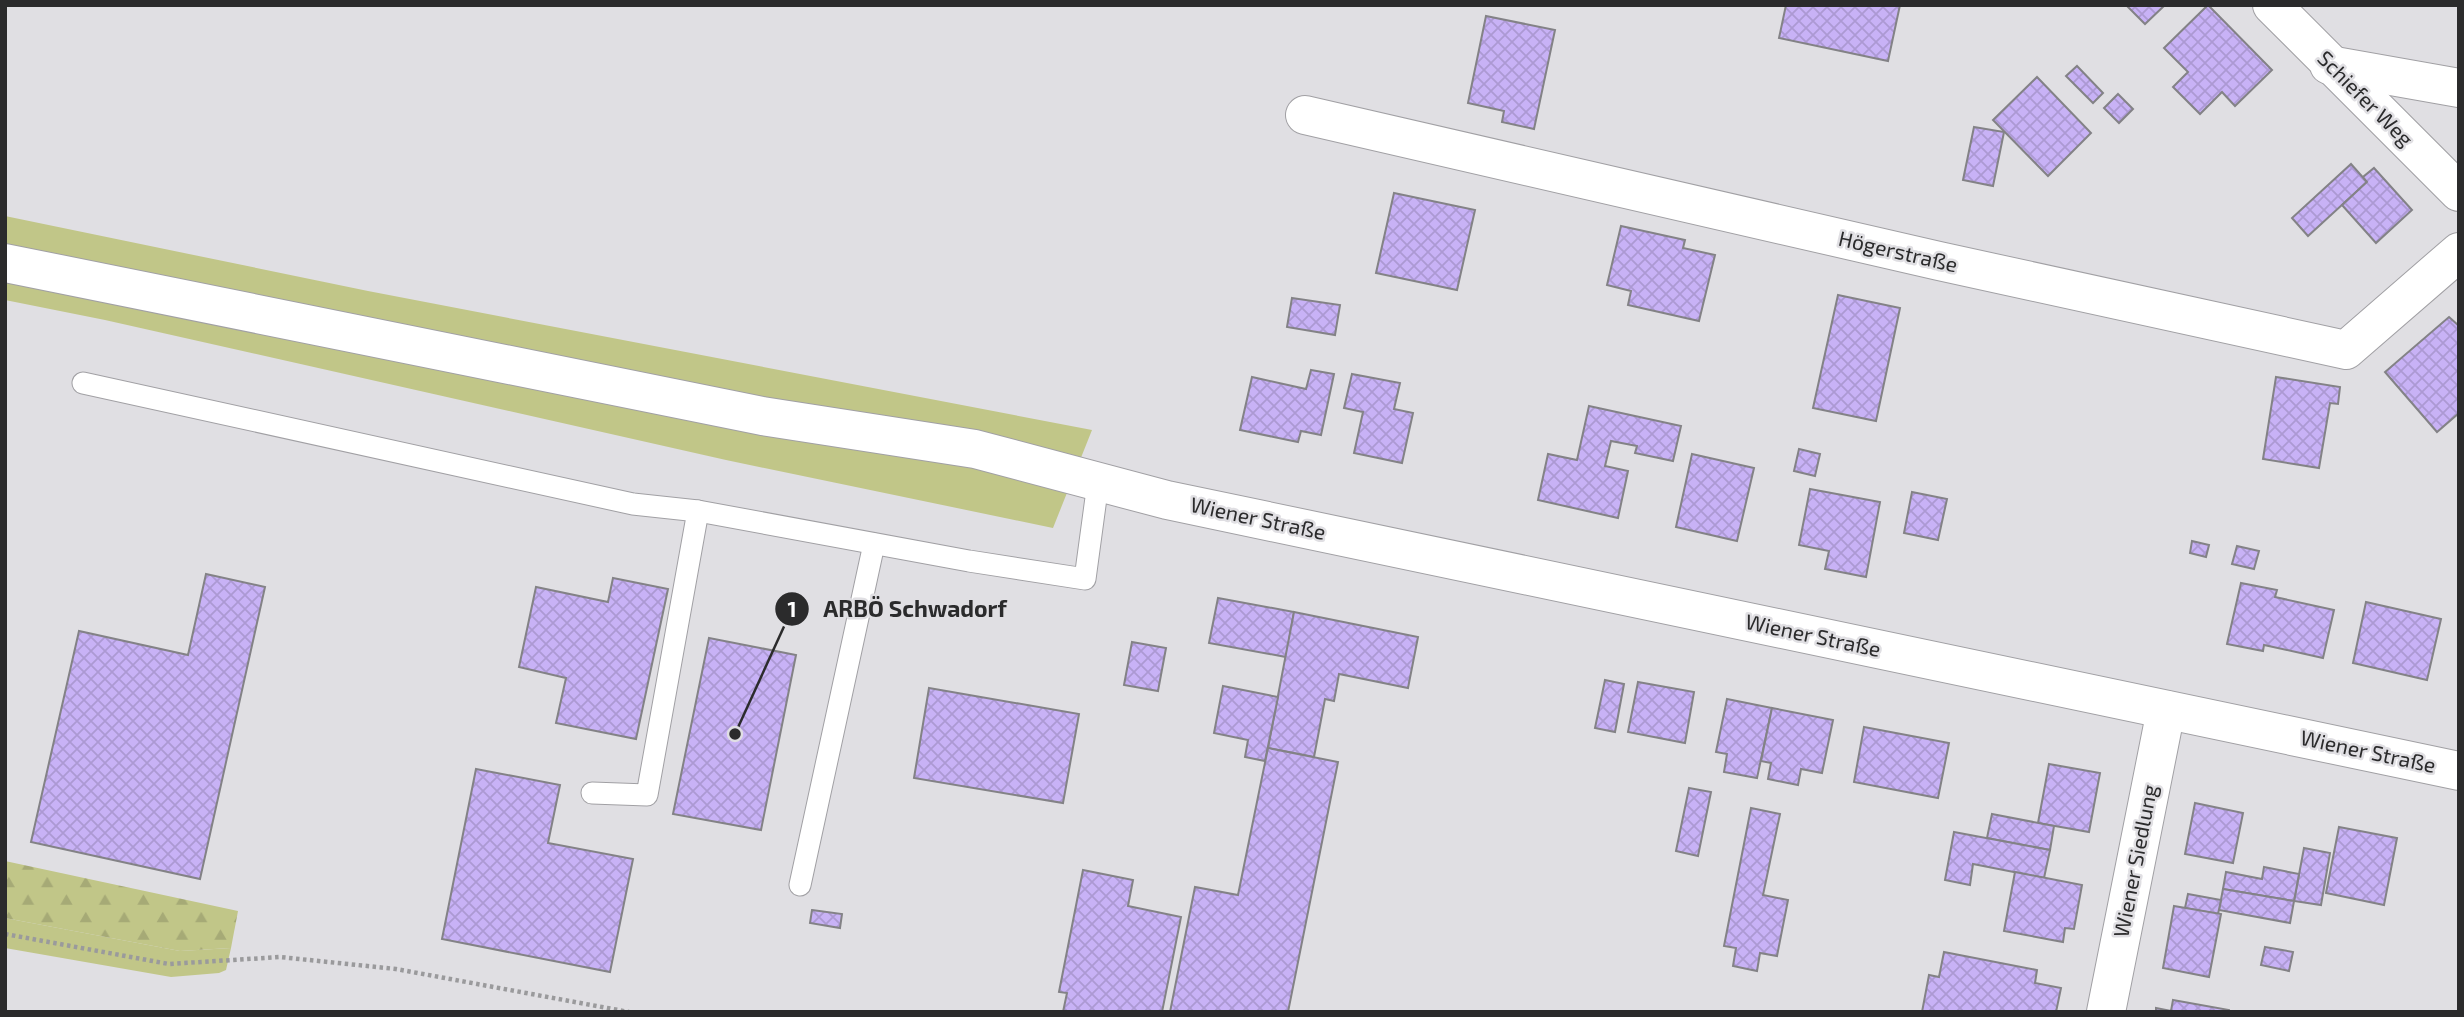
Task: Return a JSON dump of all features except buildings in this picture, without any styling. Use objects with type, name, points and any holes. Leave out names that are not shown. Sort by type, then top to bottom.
[{"type":"main road","name":"Schiefer Weg","points":[[2272,5],[2329,65],[2459,192]]},
{"type":"main road","points":[[2329,65],[2459,88]]},
{"type":"main road","name":"Högerstraße","points":[[1305,115],[1940,261],[2346,350],[2459,252]]},
{"type":"main road","name":"Wiener Straße","points":[[5,263],[762,416],[975,449],[1167,500],[2459,771]]},
{"type":"main road","name":"Wiener Siedlung","points":[[2106,1012],[2166,710]]},
{"type":"lane","points":[[83,383],[633,504],[698,512],[1085,579],[1098,483]]},
{"type":"lane","points":[[592,793],[647,794],[698,512]]},
{"type":"lane","points":[[800,885],[874,544]]},
{"type":"path","points":[[5,934],[169,964],[280,957],[396,969],[629,1012]]},
{"type":"green space","points":[[5,216],[368,291],[1092,430],[1053,528],[726,460],[105,320],[5,300]]},
{"type":"green space","points":[[5,861],[238,911],[231,948],[180,951],[5,918]]},
{"type":"green space","points":[[5,918],[180,951],[231,948],[226,970],[171,977],[5,948]]},
{"type":"place","name":"ARBÖ Schwadorf","points":[[735,734]]}]
